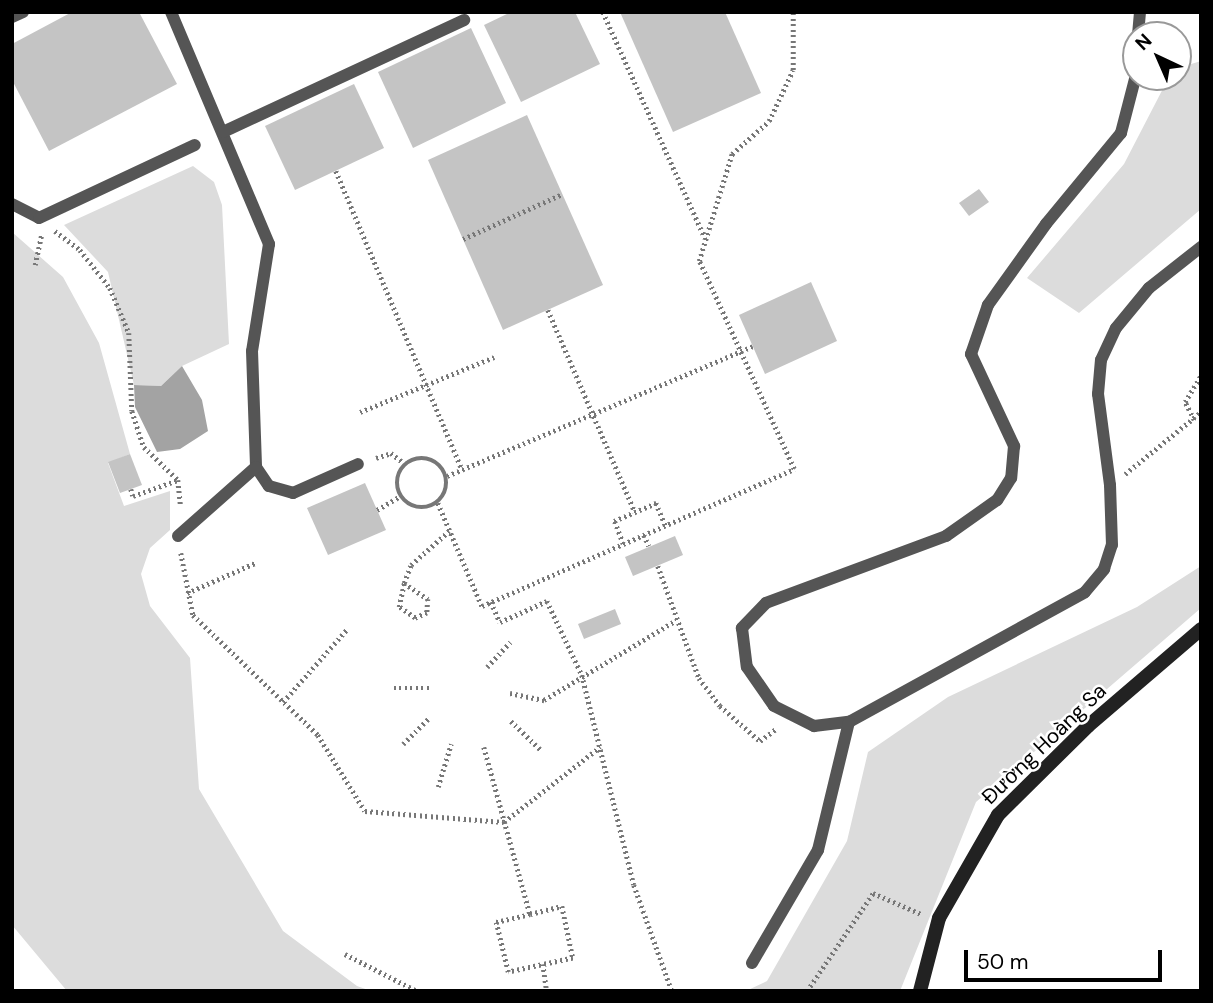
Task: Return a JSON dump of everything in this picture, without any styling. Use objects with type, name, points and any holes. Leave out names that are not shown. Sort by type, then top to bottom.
[{"type":"main road","name":"Đường Hoàng Sa","points":[[920,991],[939,918],[998,815],[1088,726],[1201,629]]},
{"type":"lane","points":[[12,17],[23,12]]},
{"type":"lane","points":[[172,12],[269,244],[252,351],[256,467],[269,486],[293,493],[358,464]]},
{"type":"lane","points":[[223,132],[464,20]]},
{"type":"lane","points":[[1132,91],[1121,133],[1046,223],[988,305],[971,354],[1014,446],[1011,478],[997,500],[946,536],[766,603],[742,628],[747,667],[774,706],[814,726],[849,722],[1085,592],[1104,569],[1112,545],[1110,485],[1098,394],[1101,359],[1116,328],[1149,288],[1201,247]]},
{"type":"lane","points":[[12,204],[39,218],[195,145]]},
{"type":"lane","points":[[178,536],[256,467]]},
{"type":"lane","points":[[752,963],[818,850],[849,722]]},
{"type":"path","points":[[603,12],[706,238]]},
{"type":"path","points":[[438,503],[482,606],[794,469],[699,261],[732,154],[769,121],[793,70],[793,12]]},
{"type":"path","points":[[336,171],[462,469]]},
{"type":"path","points":[[463,239],[562,194]]},
{"type":"path","points":[[35,265],[39,218]]},
{"type":"path","points":[[39,218],[80,250],[110,288],[129,333],[132,411],[144,447],[178,481],[183,498],[178,536],[193,615],[318,735],[365,811],[504,822],[600,747]]},
{"type":"path","points":[[548,310],[635,512]]},
{"type":"path","points":[[447,476],[753,346]]},
{"type":"path","points":[[360,412],[494,357]]},
{"type":"path","points":[[1194,420],[1185,402],[1201,375]]},
{"type":"path","points":[[1110,485],[1201,412]]},
{"type":"path","points":[[358,464],[391,453],[405,464]]},
{"type":"path","points":[[429,458],[447,476],[446,491],[438,503],[414,507],[400,496],[397,480],[405,464],[429,458]]},
{"type":"path","points":[[131,489],[133,496],[178,481]]},
{"type":"path","points":[[377,510],[400,496]]},
{"type":"path","points":[[623,544],[614,521],[656,503],[666,526]]},
{"type":"path","points":[[404,583],[428,600],[427,613],[415,618],[399,607],[404,583],[411,565],[449,531]]},
{"type":"path","points":[[644,535],[649,546]]},
{"type":"path","points":[[187,593],[255,562]]},
{"type":"path","points":[[658,566],[675,621],[699,678],[720,706],[760,741]]},
{"type":"path","points":[[491,602],[500,622],[547,601],[582,675],[634,886],[672,991]]},
{"type":"path","points":[[510,693],[544,700],[675,621]]},
{"type":"path","points":[[283,702],[348,628]]},
{"type":"path","points":[[487,667],[510,642]]},
{"type":"path","points":[[394,688],[431,688]]},
{"type":"path","points":[[403,744],[429,718]]},
{"type":"path","points":[[511,721],[541,750]]},
{"type":"path","points":[[438,787],[451,744]]},
{"type":"path","points":[[484,747],[530,914]]},
{"type":"path","points":[[807,991],[873,893],[939,918]]},
{"type":"path","points":[[562,906],[573,958],[508,972],[496,922],[530,914],[562,906]]},
{"type":"path","points":[[345,954],[417,991]]},
{"type":"path","points":[[543,964],[547,991]]},
{"type":"shaded area","points":[[1201,61],[1201,209],[1079,313],[1027,278],[1124,164],[1162,91],[1192,91],[1192,64]]},
{"type":"shaded area","points":[[193,166],[214,182],[222,205],[229,344],[182,366],[161,386],[134,385],[108,272],[64,225]]},
{"type":"shaded area","points":[[12,232],[63,277],[99,343],[130,454],[108,463],[124,506],[170,491],[170,530],[150,548],[141,574],[150,606],[190,658],[199,789],[283,931],[357,986],[371,991],[67,991],[12,925]]},
{"type":"shaded area","points":[[182,366],[202,400],[208,431],[180,449],[157,452],[135,407],[134,385],[161,386]]},
{"type":"shaded area","points":[[1201,566],[1201,608],[976,802],[900,991],[746,991],[767,981],[847,841],[868,752],[948,697],[1137,607]]},
{"type":"building","points":[[72,12],[139,12],[177,84],[49,151],[12,80],[12,44]]},
{"type":"building","points":[[511,12],[575,12],[600,64],[521,102],[484,25]]},
{"type":"building","points":[[620,12],[725,12],[761,93],[673,132]]},
{"type":"building","points":[[471,28],[506,103],[413,148],[378,72]]},
{"type":"building","points":[[354,84],[384,148],[295,190],[265,126]]},
{"type":"building","points":[[527,115],[603,285],[503,330],[428,160]]},
{"type":"building","points":[[979,189],[989,202],[969,216],[959,203]]},
{"type":"building","points":[[811,282],[837,341],[765,374],[739,315]]},
{"type":"building","points":[[130,454],[142,485],[120,493],[108,462]]},
{"type":"building","points":[[365,483],[386,530],[328,555],[307,508]]},
{"type":"building","points":[[675,536],[683,555],[633,576],[625,557]]},
{"type":"building","points":[[615,609],[621,624],[584,639],[578,624]]}]
